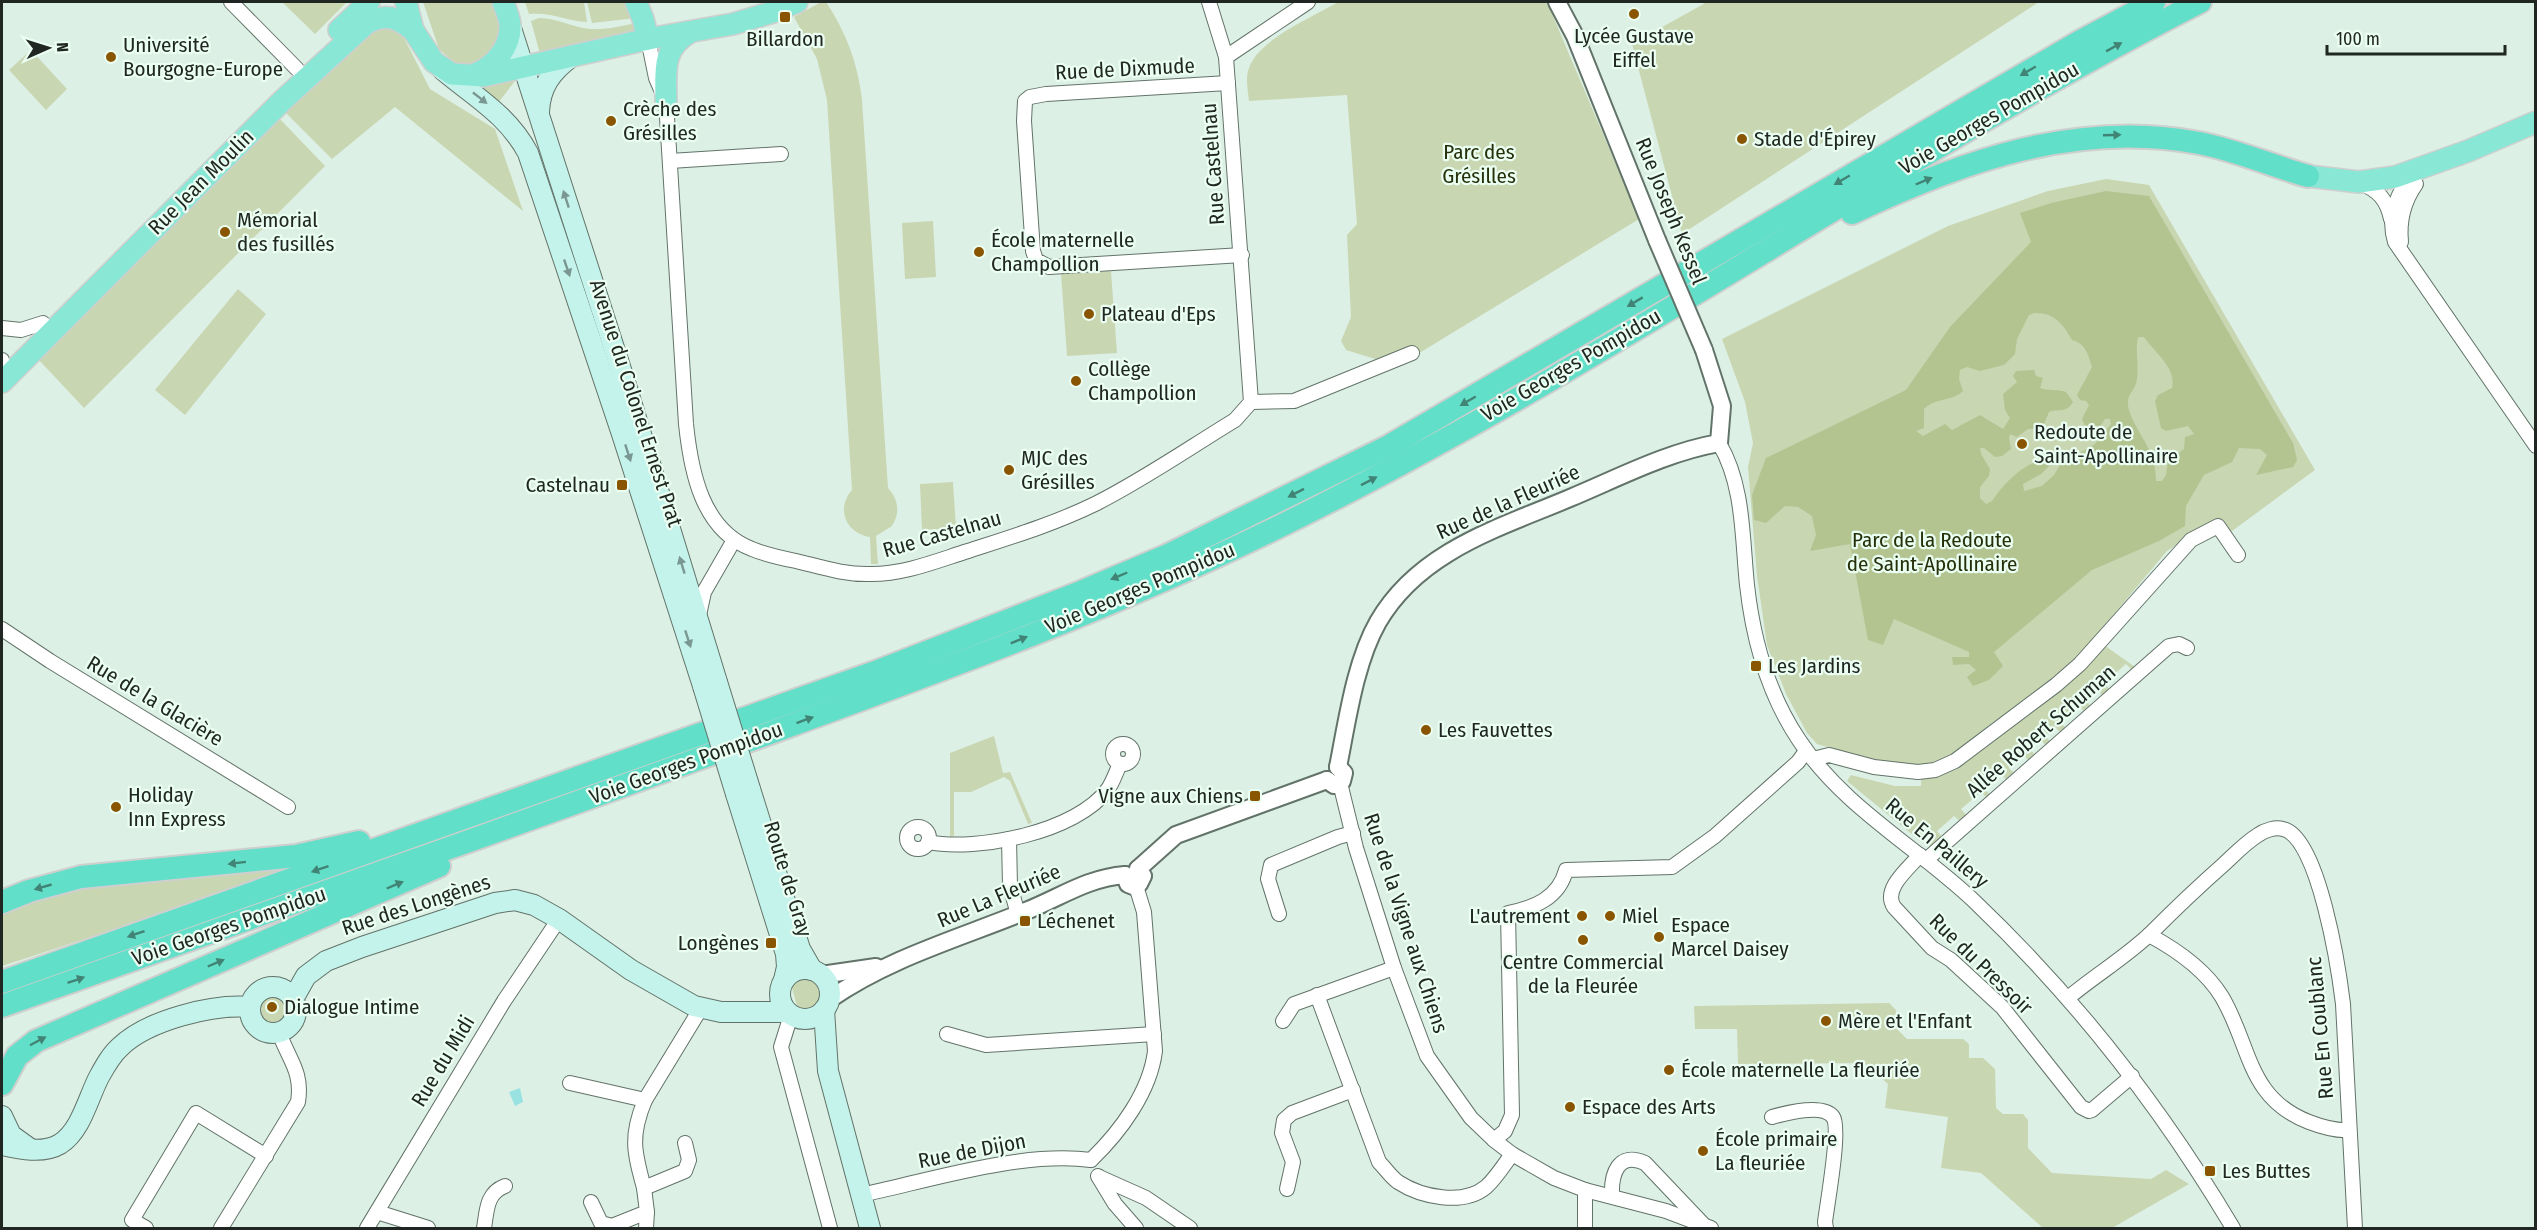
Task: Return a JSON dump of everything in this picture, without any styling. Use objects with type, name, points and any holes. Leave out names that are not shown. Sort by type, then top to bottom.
[{"type":"highway","points":[[2079,42],[2135,2]]},
{"type":"highway","name":"Voie Georges Pompidou","points":[[2,982],[889,667],[1166,556],[1262,511],[1389,446],[2079,42],[2154,2]]},
{"type":"highway","name":"Voie Georges Pompidou","points":[[2,1006],[592,798],[965,661],[1186,571],[1269,532],[1402,464],[2021,99],[2200,2]]},
{"type":"highway","points":[[1737,267],[1873,203],[1939,175],[2005,152],[2051,142],[2095,136],[2134,135],[2171,138],[2222,149],[2308,176]]},
{"type":"highway","points":[[2,1084],[17,1056],[36,1041],[592,798]]},
{"type":"highway","points":[[2,902],[65,880],[296,856],[411,827],[474,815]]},
{"type":"main road","name":"Rue Jean Moulin","points":[[2,362],[297,69],[369,2]]},
{"type":"main road","points":[[406,2],[413,30],[434,63],[452,74],[470,76],[496,74],[752,18],[796,2]]},
{"type":"main road","points":[[470,76],[495,64],[506,42],[510,26],[503,2]]},
{"type":"main road","points":[[636,2],[648,39]]},
{"type":"main road","name":"Rue Jean Moulin","points":[[2,382],[283,100],[367,23],[376,18],[389,16],[413,30]]},
{"type":"main road","name":"Avenue du Colonel Ernest Prat","points":[[510,26],[626,382],[699,623],[710,684]]},
{"type":"main road","points":[[666,101],[666,65],[669,52],[680,38],[690,32]]},
{"type":"main road","points":[[539,117],[542,90],[557,68],[571,57]]},
{"type":"main road","name":"Avenue du Colonel Ernest Prat","points":[[434,63],[498,113],[519,137],[528,153],[622,434],[710,684],[743,791]]},
{"type":"main road","points":[[2308,176],[2359,182],[2381,180],[2468,151],[2535,122]]},
{"type":"main road","name":"Route de Gray","points":[[743,791],[800,949],[816,972]]},
{"type":"main road","name":"Route de Gray","points":[[743,791],[786,954],[788,967],[783,984]]},
{"type":"main road","name":"Rue des Longènes","points":[[293,999],[306,976],[327,961],[362,947],[505,900],[525,901],[559,919],[631,970],[686,1002],[701,1008],[721,1012],[793,1015]]},
{"type":"main road","points":[[828,1071],[793,1015],[783,1005],[783,984],[792,973],[803,969],[816,972],[829,986],[828,1071],[870,1228]]},
{"type":"main road","name":"Rue des Longènes","points":[[721,1012],[766,997],[783,984]]},
{"type":"main road","points":[[268,987],[283,988],[293,999],[296,1005],[294,1019],[291,1025],[279,1032],[264,1031],[253,1022],[250,1007],[255,994],[268,987]]},
{"type":"main road","points":[[793,1015],[813,1018],[827,1004]]},
{"type":"main road","points":[[2,1145],[34,1150],[54,1147],[69,1136],[108,1061],[121,1046],[136,1036],[153,1027],[198,1012],[225,1006],[250,1007]]},
{"type":"main road","points":[[2,1116],[11,1135],[34,1150]]},
{"type":"street","points":[[231,2],[297,69]]},
{"type":"street","name":"Rue Castelnau","points":[[648,39],[656,78],[666,101],[689,445],[700,493],[709,513],[722,530],[734,540],[768,555],[845,573],[874,574],[907,570],[1033,530],[1097,503],[1235,420],[1251,402],[1226,57],[1209,2]]},
{"type":"street","points":[[1226,57],[1308,2]]},
{"type":"street","name":"Rue Joseph Kessel","points":[[1557,2],[1575,36],[1704,350],[1722,406],[1719,443]]},
{"type":"street","name":"Rue de Dixmude","points":[[1228,83],[1046,94],[1030,97],[1025,101],[1024,122],[1033,251],[1036,260],[1049,267],[1242,255]]},
{"type":"street","points":[[2308,176],[2317,170],[2350,173],[2387,170],[2468,151]]},
{"type":"street","points":[[2403,253],[2401,220],[2409,194],[2417,182],[2438,164],[2468,151]]},
{"type":"street","points":[[670,161],[781,154]]},
{"type":"street","points":[[2391,222],[2397,198],[2419,168]]},
{"type":"street","points":[[2359,182],[2378,192],[2385,200],[2395,242],[2535,446]]},
{"type":"street","points":[[2,328],[21,330],[43,323]]},
{"type":"street","points":[[1251,402],[1294,401],[1412,353]]},
{"type":"street","name":"Rue En Paillery","points":[[1719,443],[1731,465],[1738,492],[1754,632],[1770,684],[1790,726],[1810,755],[1840,790],[1995,921],[2068,998],[2132,1076],[2194,1163],[2232,1228]]},
{"type":"street","name":"Rue de la Fleuriée","points":[[1335,777],[1354,688],[1378,622],[1394,600],[1429,565],[1483,533],[1681,452],[1719,443]]},
{"type":"street","points":[[1494,1140],[1505,1131],[1512,1115],[1508,913],[1533,907],[1545,900],[1556,891],[1566,870],[1672,867],[1715,836],[1798,762],[1810,755],[1829,755],[1874,767],[1918,772],[1935,770],[1955,761],[2032,704],[2080,664],[2191,540],[2218,526],[2238,555]]},
{"type":"street","points":[[699,623],[700,604],[704,592],[734,540]]},
{"type":"street","name":"Rue de la Glacière","points":[[2,629],[50,661],[288,807]]},
{"type":"street","name":"Allée Robert Schuman","points":[[1923,858],[2169,646],[2179,644],[2187,648]]},
{"type":"street","points":[[928,842],[953,845],[1009,839],[1056,824],[1085,810],[1108,789],[1120,764]]},
{"type":"street","points":[[1136,1228],[1116,1204],[1091,1160],[1119,1127],[1144,1090],[1154,1062],[1154,1034],[1144,912],[1133,876],[1176,835],[1335,777]]},
{"type":"street","name":"Rue de la Vigne aux Chiens","points":[[1335,777],[1394,968],[1426,1056],[1471,1118],[1512,1154],[1546,1174],[1586,1190],[1666,1211],[1708,1227]]},
{"type":"street","name":"Rue En Coublanc","points":[[2068,998],[2149,935],[2254,837],[2273,828],[2284,829],[2294,834],[2303,844],[2309,857],[2333,938],[2343,1004],[2355,1228]]},
{"type":"street","points":[[1279,914],[1268,879],[1271,865],[1327,841],[1353,833]]},
{"type":"street","points":[[1009,839],[1010,886],[1018,914]]},
{"type":"street","name":"Rue du Pressoir","points":[[1923,858],[1891,891],[1891,902],[1894,907],[1932,948],[1951,960],[2002,1007],[2074,1100],[2089,1111],[2132,1076]]},
{"type":"street","name":"Rue La Fleuriée","points":[[827,1004],[846,988],[891,964],[1018,914],[1095,879],[1133,876]]},
{"type":"street","name":"Rue du Midi","points":[[367,1228],[504,1001],[559,919]]},
{"type":"street","points":[[2149,935],[2184,956],[2209,980],[2229,1011],[2252,1071],[2271,1097],[2303,1119],[2327,1128],[2349,1130]]},
{"type":"street","name":"Rue La Fleuriée","points":[[816,972],[891,964]]},
{"type":"street","points":[[1283,1021],[1294,1004],[1394,968]]},
{"type":"street","points":[[1317,995],[1379,1161],[1397,1181],[1422,1193],[1445,1197],[1469,1195],[1485,1188],[1512,1154]]},
{"type":"street","points":[[646,1228],[644,1188],[634,1141],[636,1123],[645,1100],[701,1008]]},
{"type":"street","points":[[793,1015],[781,1047],[830,1228]]},
{"type":"street","points":[[221,1228],[298,1102],[300,1085],[295,1066],[279,1032]]},
{"type":"street","points":[[946,1034],[986,1045],[1154,1034]]},
{"type":"street","points":[[570,1083],[645,1100]]},
{"type":"street","points":[[1287,1189],[1293,1162],[1282,1133],[1284,1120],[1292,1113],[1353,1090]]},
{"type":"street","points":[[1772,1118],[1789,1111],[1819,1111],[1829,1113],[1834,1119],[1836,1134],[1826,1228]]},
{"type":"street","points":[[146,1228],[132,1220],[196,1113],[266,1156]]},
{"type":"street","points":[[644,1188],[685,1171],[689,1160],[685,1143]]},
{"type":"street","name":"Rue de Dijon","points":[[861,1195],[1016,1163],[1065,1157],[1091,1160]]},
{"type":"street","points":[[1612,1196],[1611,1180],[1615,1170],[1625,1162],[1638,1160],[1645,1163],[1708,1227]]},
{"type":"street","points":[[1099,1177],[1146,1198],[1190,1228]]},
{"type":"street","points":[[484,1228],[491,1196],[497,1189],[505,1186]]},
{"type":"street","points":[[1585,1228],[1586,1190]]},
{"type":"street","points":[[591,1202],[598,1219],[608,1226],[647,1212]]},
{"type":"street","points":[[377,1212],[428,1228]]},
{"type":"green space","points":[[282,2],[347,2],[315,34]]},
{"type":"green space","points":[[423,2],[493,2],[500,36],[495,48],[482,66],[456,64],[439,49]]},
{"type":"green space","points":[[525,2],[584,2],[587,22],[546,14],[529,14]]},
{"type":"green space","points":[[587,2],[626,2],[636,18],[592,23]]},
{"type":"green space","points":[[821,2],[826,2],[840,25],[858,74],[862,100],[888,488],[897,507],[892,526],[876,536],[878,564],[871,564],[870,537],[854,530],[849,525],[844,512],[847,497],[852,490],[827,100],[817,59],[794,17]]},
{"type":"green space","name":"Parc des Grésilles","points":[[1338,2],[1547,2],[1639,219],[1398,366],[1346,350],[1341,341],[1351,317],[1347,235],[1357,224],[1347,95],[1249,101],[1247,80],[1249,68],[1255,57],[1275,38]]},
{"type":"green space","name":"Stade d'Épirey","points":[[1707,2],[2039,2],[1682,234],[1632,44]]},
{"type":"green space","points":[[539,18],[590,29],[637,23],[636,29],[629,36],[540,54],[531,21]]},
{"type":"green space","points":[[378,28],[399,28],[430,89],[495,129],[523,211],[395,107],[332,159],[283,110]]},
{"type":"green space","points":[[31,50],[67,89],[46,110],[9,70]]},
{"type":"green space","points":[[518,77],[498,103],[475,87]]},
{"type":"green space","points":[[278,117],[325,166],[84,408],[38,359]]},
{"type":"green space","name":"Parc de la Redoute de Saint-Apollinaire","points":[[2106,179],[2149,185],[2315,470],[2228,534],[2216,520],[2167,551],[2077,658],[2021,705],[1993,722],[1951,756],[1933,763],[1913,766],[1877,762],[1817,744],[1807,733],[1786,694],[1767,645],[1757,576],[1748,467],[1753,443],[1745,402],[1722,339],[1948,226],[2048,191]]},
{"type":"green space","points":[[2106,191],[2149,196],[2293,443],[2297,460],[2293,467],[2256,475],[2267,455],[2260,449],[2239,448],[2232,462],[2204,475],[2186,506],[2185,526],[2159,541],[2092,570],[1994,652],[2003,666],[1989,680],[1973,686],[1967,677],[1976,670],[1969,664],[1953,665],[1952,657],[1969,657],[1969,652],[1894,619],[1883,645],[1868,640],[1850,544],[1810,551],[1816,535],[1812,516],[1798,507],[1785,506],[1766,523],[1754,520],[1752,495],[1766,458],[1906,390],[1950,327],[2031,242],[2020,213],[2051,203]],"holes":[[[2041,313],[2057,320],[2072,340],[2080,344],[2088,354],[2092,367],[2077,395],[2080,400],[2086,401],[2089,405],[2082,419],[2088,432],[2096,433],[2105,419],[2110,419],[2111,424],[2095,444],[2060,465],[2054,475],[2042,486],[2024,491],[2023,484],[2041,474],[2054,461],[2052,457],[2026,467],[2010,479],[1992,501],[1986,504],[1980,498],[1980,487],[1989,476],[1990,469],[1980,448],[1984,448],[1995,457],[2002,456],[2011,449],[2010,434],[2017,437],[2028,429],[2042,429],[2049,412],[2070,406],[2073,402],[2066,392],[2040,388],[2043,378],[2036,376],[2034,370],[2016,371],[2013,376],[2017,382],[2003,394],[2005,410],[2010,418],[2003,429],[1980,415],[1952,430],[1945,424],[1923,436],[1916,431],[1924,428],[1924,409],[1963,391],[1959,379],[1960,370],[1967,367],[1980,371],[2004,365],[2015,354],[2017,339],[2029,315]],[[2138,337],[2144,337],[2164,361],[2173,381],[2172,388],[2158,395],[2155,401],[2161,428],[2166,431],[2188,426],[2194,434],[2185,437],[2184,449],[2168,461],[2166,475],[2162,481],[2156,481],[2154,462],[2129,410],[2128,399],[2137,379]]]},
{"type":"green space","points":[[933,221],[936,277],[905,279],[902,223]]},
{"type":"green space","name":"Plateau d'Eps","points":[[1111,271],[1117,353],[1067,356],[1061,274]]},
{"type":"green space","points":[[238,289],[266,314],[185,415],[155,390]]},
{"type":"green space","points":[[953,482],[956,528],[922,530],[920,484]]},
{"type":"green space","points":[[2104,645],[2135,667],[2132,670],[2126,664],[2104,683],[2110,690],[2103,696],[2097,690],[2086,700],[2091,707],[2085,712],[2079,706],[2061,722],[2066,729],[2061,733],[2055,727],[2045,736],[2051,742],[2046,746],[2040,739],[2030,749],[2035,755],[2029,761],[2023,755],[2009,768],[2015,774],[2007,780],[2001,774],[1985,789],[1991,796],[1987,798],[1981,792],[1961,809],[1967,816],[1961,822],[1954,816],[1937,831],[1943,838],[1932,846],[1925,845],[1847,781],[1851,775],[1895,786],[1921,786],[1921,775],[1956,766],[1976,753]]},
{"type":"green space","points":[[994,736],[1003,773],[1010,772],[1032,823],[1028,824],[1010,781],[1004,777],[971,792],[954,792],[954,836],[950,837],[950,753]]},
{"type":"green space","points":[[307,864],[2,966],[2,910],[77,888]]},
{"type":"green space","points":[[809,976],[815,978],[823,1005],[814,1011],[804,1012],[798,1010],[791,984],[797,979]]},
{"type":"green space","points":[[273,995],[284,1000],[289,1011],[284,1022],[273,1027],[262,1022],[257,1011],[262,1000]]},
{"type":"green space","points":[[1889,1003],[1896,1010],[1896,1028],[1907,1039],[1963,1039],[1969,1044],[1969,1058],[1983,1058],[1995,1069],[1996,1108],[2003,1114],[2023,1114],[2028,1120],[2028,1148],[2052,1173],[2151,1179],[2166,1170],[2189,1184],[2112,1228],[2043,1228],[1981,1173],[1941,1168],[1948,1117],[1885,1108],[1888,1084],[1864,1063],[1738,1064],[1737,1029],[1695,1029],[1694,1006]]},
{"type":"water","points":[[520,1088],[523,1102],[515,1106],[509,1092]]},
{"type":"place","name":"Lycée Gustave Eiffel","points":[[1634,14]]},
{"type":"place","name":"Billardon","points":[[785,17]]},
{"type":"place","name":"Université Bourgogne-Europe","points":[[111,57]]},
{"type":"place","name":"Crèche des Grésilles","points":[[611,121]]},
{"type":"place","name":"Stade d'Épirey","points":[[1742,139]]},
{"type":"place","name":"Mémorial des fusillés","points":[[225,232]]},
{"type":"place","name":"École maternelle Champollion","points":[[979,252]]},
{"type":"place","name":"Plateau d'Eps","points":[[1089,314]]},
{"type":"place","name":"Collège Champollion","points":[[1076,381]]},
{"type":"place","name":"Redoute de Saint-Apollinaire","points":[[2022,444]]},
{"type":"place","name":"MJC des Grésilles","points":[[1009,470]]},
{"type":"place","name":"Castelnau","points":[[622,485]]},
{"type":"place","name":"Les Jardins","points":[[1756,666]]},
{"type":"place","name":"Les Fauvettes","points":[[1426,730]]},
{"type":"place","name":"Vigne aux Chiens","points":[[1255,796]]},
{"type":"place","name":"Holiday Inn Express","points":[[116,807]]},
{"type":"place","name":"L'autrement","points":[[1582,916]]},
{"type":"place","name":"Miel","points":[[1610,916]]},
{"type":"place","name":"Léchenet","points":[[1025,921]]},
{"type":"place","name":"Espace Marcel Daisey","points":[[1659,937]]},
{"type":"place","name":"Centre Commercial de la Fleurée","points":[[1583,940]]},
{"type":"place","name":"Longènes","points":[[771,943]]},
{"type":"place","name":"Dialogue Intime","points":[[272,1007]]},
{"type":"place","name":"Mère et l'Enfant","points":[[1826,1021]]},
{"type":"place","name":"École maternelle La fleuriée","points":[[1669,1070]]},
{"type":"place","name":"Espace des Arts","points":[[1570,1107]]},
{"type":"place","name":"École primaire La fleuriée","points":[[1703,1151]]},
{"type":"place","name":"Les Buttes","points":[[2210,1171]]}]
